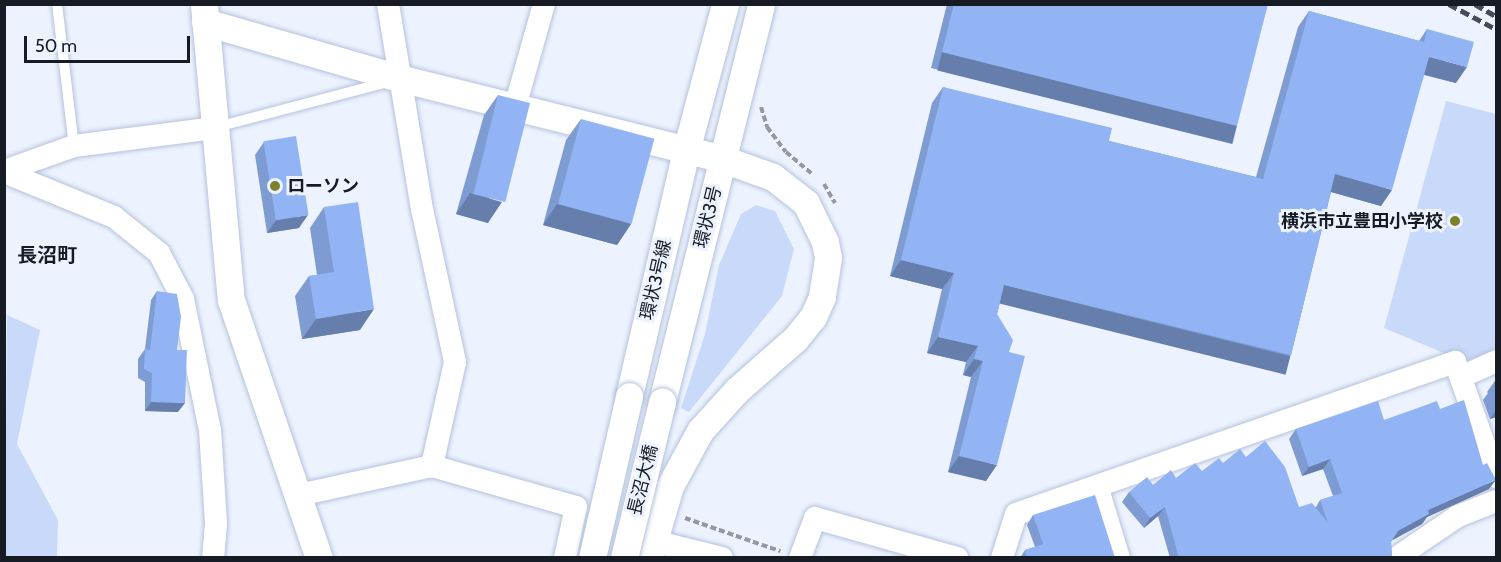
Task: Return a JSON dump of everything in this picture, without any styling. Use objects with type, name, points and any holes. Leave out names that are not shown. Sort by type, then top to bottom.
[{"type":"street","points":[[388,4],[399,78],[455,362],[432,466]]},
{"type":"street","points":[[515,107],[544,4]]},
{"type":"street","name":"環状3号","points":[[662,402],[761,4]]},
{"type":"street","points":[[319,558],[231,300],[205,13],[399,78],[723,159],[773,177],[806,203],[825,242],[826,279],[813,317],[801,332],[731,396],[700,431],[670,486],[651,549],[722,558]]},
{"type":"street","name":"環状3号線","points":[[592,558],[686,151],[723,13]]},
{"type":"street","points":[[8,165],[74,146],[214,128]]},
{"type":"street","points":[[8,165],[114,217],[159,253],[178,290],[210,430],[216,524],[213,558]]},
{"type":"street","points":[[1463,376],[1497,361]]},
{"type":"street","points":[[1002,558],[1016,514],[1098,489],[1455,362],[1463,376],[1497,477]]},
{"type":"street","name":"長沼大橋","points":[[624,558],[662,402]]},
{"type":"street","points":[[299,495],[432,466],[576,507],[565,558]]},
{"type":"street","points":[[1098,489],[1119,558]]},
{"type":"street","points":[[1396,558],[1458,516],[1497,501]]},
{"type":"street","points":[[794,556],[815,518],[957,558]]},
{"type":"lane","points":[[57,4],[74,146]]},
{"type":"lane","points":[[214,128],[399,78]]},
{"type":"path","points":[[758,100],[767,128],[786,152],[830,189],[838,208]]},
{"type":"path","points":[[687,507],[683,518],[794,556]]},
{"type":"shaded area","name":"横浜市立豊田小学校","points":[[1446,101],[1496,114],[1496,357],[1475,366],[1384,328]]},
{"type":"shaded area","points":[[756,205],[775,211],[794,249],[782,296],[689,412],[681,408],[705,334],[719,265],[741,214]]},
{"type":"shaded area","points":[[7,315],[40,330],[17,444],[58,520],[57,557],[5,557]]},
{"type":"building","points":[[954,4],[1268,4],[1237,126],[942,52]]},
{"type":"building","points":[[1309,11],[1424,42],[1427,29],[1474,42],[1467,67],[1429,57],[1392,190],[1335,174],[1291,355],[1004,285],[997,314],[1013,340],[1009,352],[1025,356],[997,465],[959,456],[983,361],[974,359],[978,346],[938,337],[954,273],[901,260],[943,87],[1112,128],[1109,141],[1263,179]]},
{"type":"building","points":[[498,95],[530,103],[505,202],[473,194]]},
{"type":"building","points":[[581,119],[654,139],[632,224],[558,204]]},
{"type":"building","points":[[296,136],[309,215],[276,220],[263,141]]},
{"type":"building","points":[[358,202],[374,309],[316,319],[309,276],[334,272],[324,207]]},
{"type":"building","points":[[157,291],[177,294],[181,317],[177,350],[187,350],[185,403],[151,402],[152,373],[144,369],[145,349],[150,350]]},
{"type":"building","points":[[1464,400],[1483,465],[1487,463],[1496,480],[1428,510],[1429,514],[1398,531],[1391,542],[1392,558],[1179,558],[1165,507],[1150,518],[1129,492],[1147,477],[1153,485],[1171,470],[1176,478],[1195,463],[1202,471],[1219,458],[1223,463],[1240,449],[1246,457],[1265,441],[1285,467],[1299,507],[1312,503],[1328,523],[1320,500],[1342,493],[1330,459],[1309,467],[1296,429],[1378,401],[1384,420],[1437,401],[1440,409]]},
{"type":"building","points":[[1095,495],[1115,558],[1027,558],[1025,550],[1043,544],[1033,515]]},
{"type":"railway","points":[[1449,4],[1496,29]]},
{"type":"railway","points":[[1475,4],[1496,16]]},
{"type":"place","name":"ローソン","points":[[275,186]]},
{"type":"place","name":"横浜市立豊田小学校","points":[[1455,221]]},
{"type":"district","name":"長沼町","points":[[47,255]]}]
